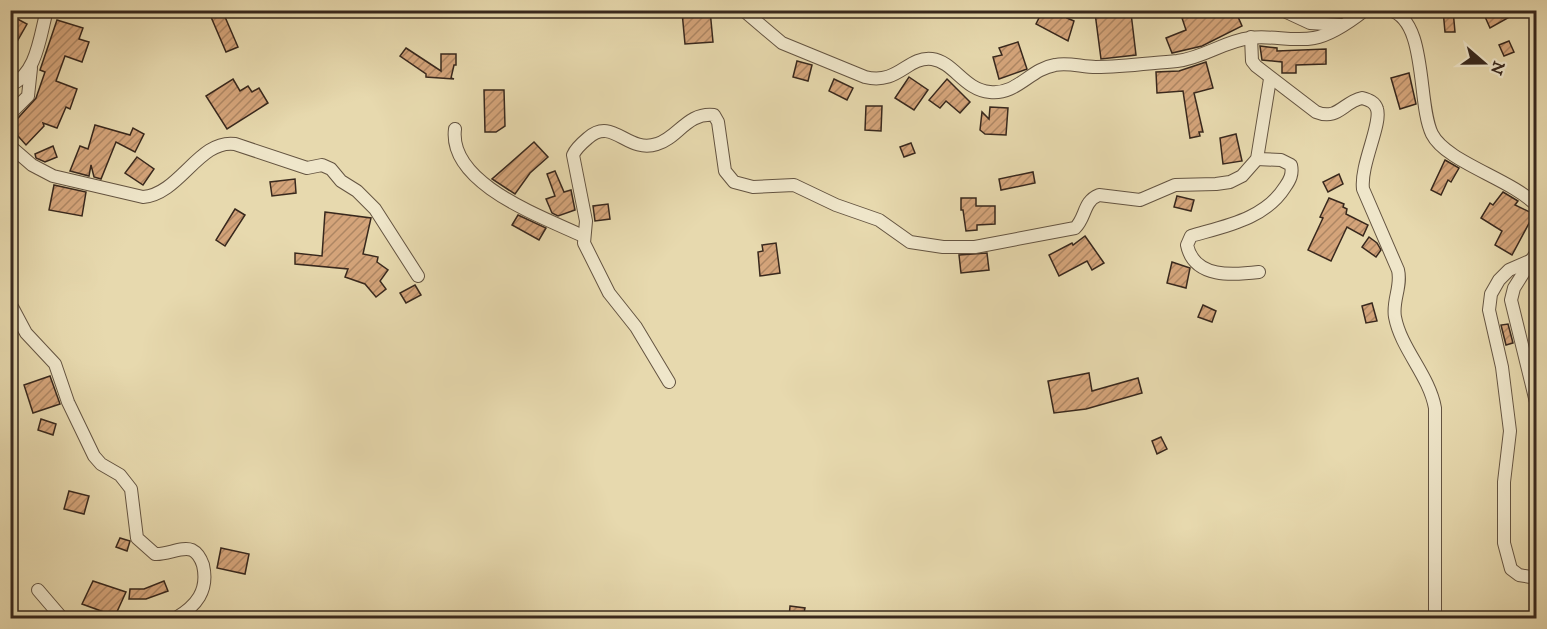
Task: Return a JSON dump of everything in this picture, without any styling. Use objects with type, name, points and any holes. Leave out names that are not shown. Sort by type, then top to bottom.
[{"type":"street","points":[[10,114],[28,96],[31,66],[47,10]]},
{"type":"street","points":[[743,10],[782,43],[865,77],[877,80],[890,78],[920,60],[933,59],[941,62],[969,86],[992,93],[1016,88],[1054,65],[1095,67],[1178,60],[1195,58],[1233,41],[1251,38],[1314,38],[1345,25],[1365,10]]},
{"type":"street","points":[[1282,10],[1310,23],[1345,25]]},
{"type":"street","points":[[1389,10],[1406,19],[1410,28],[1423,82],[1428,125],[1438,143],[1516,188],[1536,205]]},
{"type":"street","points":[[1251,38],[1252,61],[1270,79],[1325,115],[1334,115],[1362,98],[1372,102],[1377,108],[1378,119],[1362,177],[1363,189],[1398,270],[1400,278],[1395,317],[1429,388],[1436,414],[1435,618]]},
{"type":"street","points":[[10,85],[18,82],[31,66]]},
{"type":"street","points":[[669,382],[636,327],[609,292],[583,236],[586,221],[573,164],[575,150],[597,131],[604,129],[639,146],[657,144],[686,122],[709,114],[714,115],[718,122],[725,171],[734,182],[753,187],[794,185],[836,205],[879,220],[910,242],[933,246],[975,247],[1070,231],[1080,224],[1086,206],[1099,195],[1140,200],[1175,185],[1230,182],[1247,172],[1257,159],[1270,79]]},
{"type":"street","points":[[455,129],[454,137],[460,156],[466,167],[481,181],[508,200],[583,236]]},
{"type":"street","points":[[10,146],[32,165],[53,176],[143,197],[155,195],[169,188],[193,165],[223,144],[235,144],[307,168],[322,165],[357,191],[375,209],[418,276]]},
{"type":"street","points":[[1257,159],[1281,160],[1291,165],[1293,172],[1277,199],[1252,216],[1191,236],[1187,245],[1196,261],[1208,270],[1233,276],[1259,272]]},
{"type":"street","points":[[1534,257],[1514,288],[1511,300],[1536,402]]},
{"type":"street","points":[[1534,257],[1509,270],[1499,280],[1491,294],[1489,310],[1502,367],[1510,431],[1504,482],[1504,543],[1511,569],[1519,575],[1536,578]]},
{"type":"street","points":[[10,303],[26,333],[55,364],[68,402],[94,456],[101,464],[120,475],[131,489],[137,538],[155,554],[187,549],[197,553],[201,560],[204,574],[203,593],[193,606],[176,618]]},
{"type":"street","points":[[38,590],[63,618]]},
{"type":"building","points":[[208,10],[222,10],[238,47],[226,52]]},
{"type":"building","points":[[710,10],[713,42],[685,44],[682,12]]},
{"type":"building","points":[[1043,10],[1071,10],[1067,18],[1074,21],[1068,41],[1036,24]]},
{"type":"building","points":[[1123,10],[1123,14],[1131,13],[1136,55],[1101,59],[1095,13]]},
{"type":"building","points":[[1205,10],[1235,10],[1242,26],[1202,46],[1172,53],[1166,38],[1186,30],[1182,18]]},
{"type":"building","points":[[1443,10],[1453,10],[1455,32],[1445,32]]},
{"type":"building","points":[[1482,10],[1522,10],[1490,28]]},
{"type":"building","points":[[10,15],[27,24],[10,54]]},
{"type":"building","points":[[57,20],[83,28],[79,39],[89,42],[82,62],[65,56],[56,81],[77,89],[70,109],[66,107],[57,128],[43,123],[44,126],[26,145],[10,127],[36,98],[45,72],[40,70]]},
{"type":"building","points":[[1509,41],[1514,52],[1504,56],[1499,45]]},
{"type":"building","points":[[1018,42],[1027,69],[999,79],[993,57],[1002,55],[999,48]]},
{"type":"building","points":[[1260,46],[1277,48],[1277,51],[1326,49],[1326,64],[1296,65],[1296,73],[1282,73],[1282,62],[1262,60]]},
{"type":"building","points":[[406,48],[441,71],[441,54],[456,54],[456,65],[454,65],[451,78],[454,79],[426,77],[426,74],[400,56]]},
{"type":"building","points":[[797,61],[812,65],[808,81],[793,77]]},
{"type":"building","points":[[1206,62],[1213,88],[1194,93],[1203,132],[1199,132],[1200,136],[1190,138],[1183,91],[1157,93],[1156,72],[1179,71]]},
{"type":"building","points":[[1409,73],[1416,104],[1400,109],[1391,78]]},
{"type":"building","points":[[909,77],[928,90],[914,110],[895,98]]},
{"type":"building","points":[[233,79],[240,91],[248,86],[252,92],[259,88],[268,103],[227,129],[206,96]]},
{"type":"building","points":[[834,79],[853,88],[847,100],[829,91]]},
{"type":"building","points":[[947,79],[970,102],[960,113],[946,101],[940,108],[929,100]]},
{"type":"building","points":[[484,90],[504,90],[505,126],[496,132],[485,132]]},
{"type":"building","points":[[866,106],[882,106],[881,131],[865,130]]},
{"type":"building","points":[[990,107],[1008,108],[1006,135],[985,134],[980,130],[982,112],[989,119]]},
{"type":"building","points":[[95,125],[130,135],[133,128],[144,134],[135,152],[116,142],[101,179],[94,177],[91,165],[89,176],[70,171],[80,146],[88,149]]},
{"type":"building","points":[[1236,134],[1242,161],[1223,164],[1220,138]]},
{"type":"building","points":[[534,142],[548,157],[530,173],[515,194],[492,179]]},
{"type":"building","points":[[911,143],[915,153],[904,157],[900,147]]},
{"type":"building","points":[[53,146],[57,157],[45,162],[36,158],[35,154]]},
{"type":"building","points":[[137,157],[154,169],[143,185],[125,173]]},
{"type":"building","points":[[1445,160],[1459,168],[1451,182],[1448,180],[1441,195],[1431,190]]},
{"type":"building","points":[[555,171],[564,192],[571,190],[575,210],[558,216],[552,213],[546,199],[555,196],[547,174]]},
{"type":"building","points":[[1033,172],[1035,183],[1001,190],[999,179]]},
{"type":"building","points":[[1339,174],[1343,184],[1328,192],[1323,182]]},
{"type":"building","points":[[295,179],[296,193],[272,196],[270,182]]},
{"type":"building","points":[[54,185],[86,192],[82,216],[49,210]]},
{"type":"building","points":[[1503,192],[1518,201],[1515,205],[1534,214],[1512,255],[1495,245],[1502,231],[1481,218],[1490,203],[1493,205]]},
{"type":"building","points":[[1177,196],[1194,200],[1191,211],[1174,207]]},
{"type":"building","points":[[961,198],[976,198],[976,206],[995,206],[995,224],[977,225],[977,230],[966,231]]},
{"type":"building","points":[[1329,198],[1344,204],[1343,207],[1347,209],[1346,214],[1368,225],[1363,236],[1347,227],[1331,261],[1308,250],[1323,218],[1320,217]]},
{"type":"building","points":[[608,204],[610,219],[595,221],[593,206]]},
{"type":"building","points":[[235,209],[245,215],[225,246],[216,240]]},
{"type":"building","points":[[325,212],[371,218],[363,254],[378,257],[377,262],[388,270],[380,281],[386,289],[376,297],[365,284],[345,277],[348,269],[295,264],[295,253],[322,256]]},
{"type":"building","points":[[518,215],[546,228],[539,240],[512,225]]},
{"type":"building","points":[[1085,236],[1104,263],[1092,270],[1087,261],[1059,276],[1049,255],[1072,243],[1073,245]]},
{"type":"building","points":[[1369,237],[1377,243],[1381,250],[1376,257],[1362,247]]},
{"type":"building","points":[[776,243],[780,273],[760,276],[758,252],[763,251],[762,245]]},
{"type":"building","points":[[987,253],[989,270],[961,273],[959,255]]},
{"type":"building","points":[[1172,262],[1190,268],[1186,288],[1167,283]]},
{"type":"building","points":[[415,285],[421,295],[406,303],[400,293]]},
{"type":"building","points":[[1372,303],[1377,321],[1366,323],[1362,306]]},
{"type":"building","points":[[1203,305],[1216,311],[1212,322],[1198,317]]},
{"type":"building","points":[[1508,324],[1513,343],[1506,345],[1501,325]]},
{"type":"building","points":[[1089,373],[1092,391],[1138,378],[1142,393],[1086,409],[1054,413],[1048,381]]},
{"type":"building","points":[[50,376],[60,404],[33,413],[24,385]]},
{"type":"building","points":[[41,419],[56,424],[53,435],[38,430]]},
{"type":"building","points":[[1161,437],[1167,449],[1157,454],[1152,441]]},
{"type":"building","points":[[69,491],[89,496],[84,514],[64,509]]},
{"type":"building","points":[[120,538],[130,541],[127,551],[116,547]]},
{"type":"building","points":[[221,548],[249,554],[245,574],[217,568]]},
{"type":"building","points":[[93,581],[126,592],[115,616],[82,604]]},
{"type":"building","points":[[164,581],[168,591],[146,599],[129,599],[130,589],[144,589]]},
{"type":"building","points":[[790,606],[805,608],[803,618],[789,618]]}]
